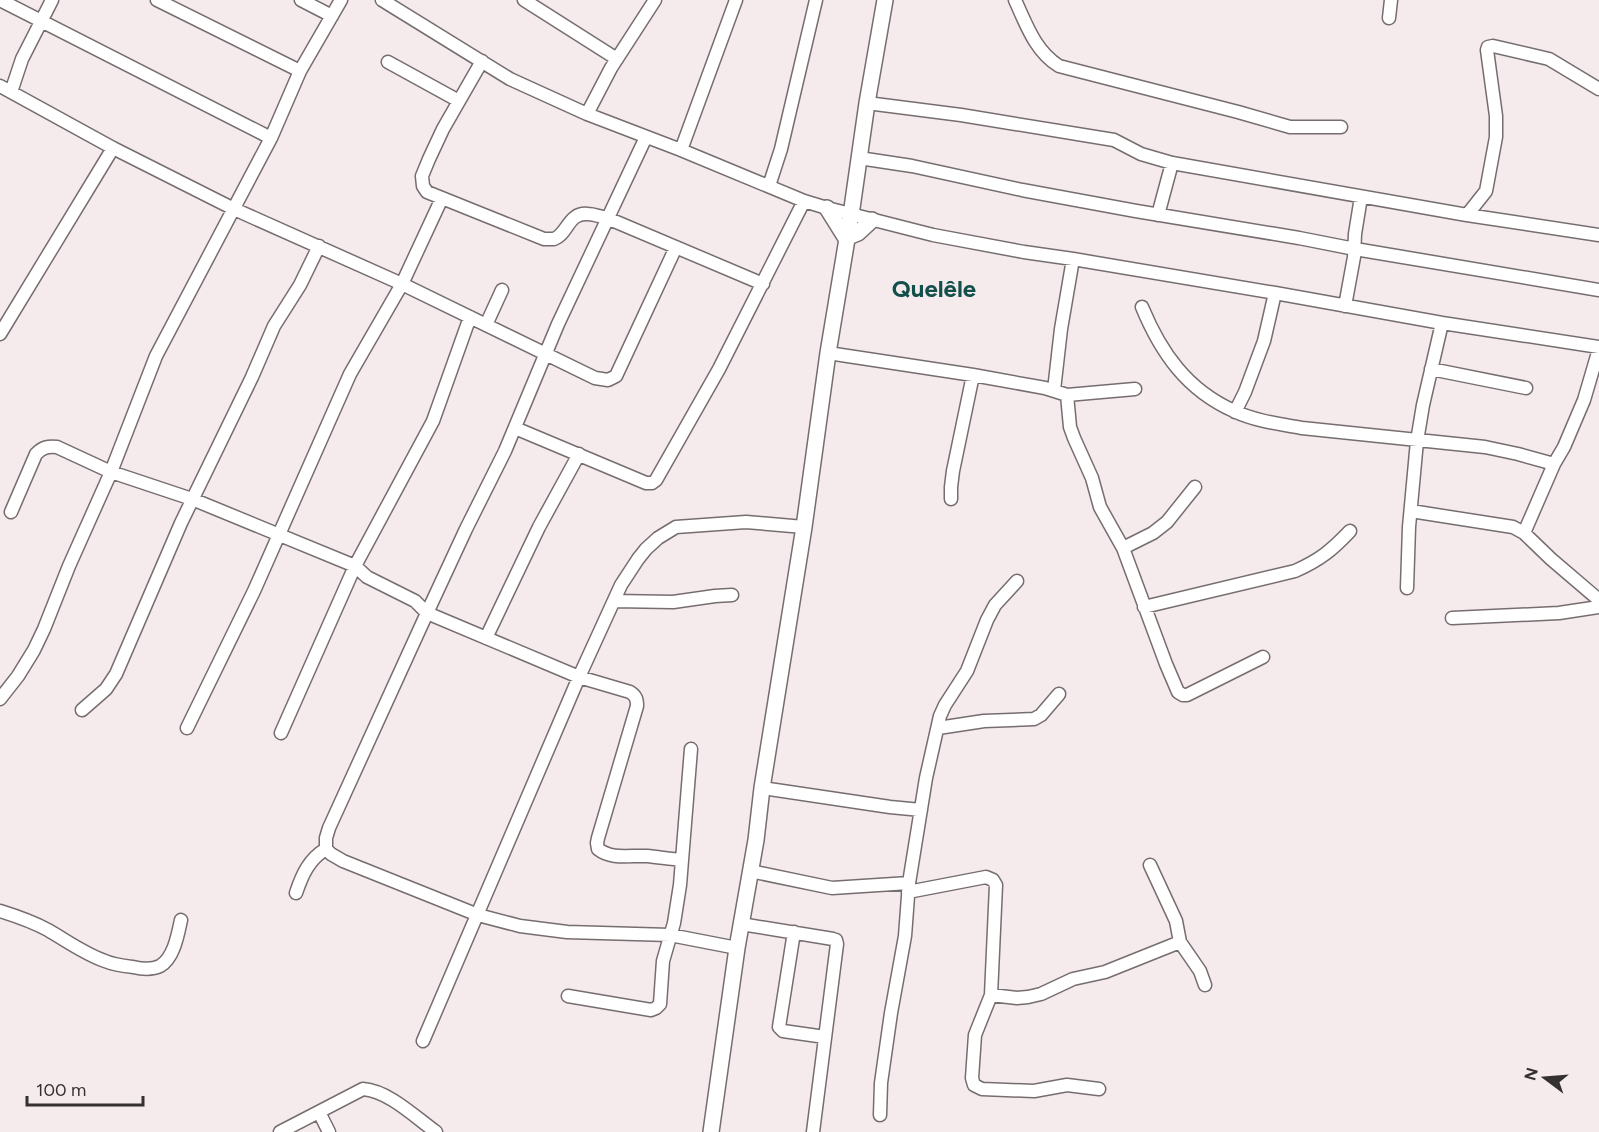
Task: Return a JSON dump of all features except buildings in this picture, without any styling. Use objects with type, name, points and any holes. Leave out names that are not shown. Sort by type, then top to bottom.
[{"type":"main road","points":[[711,1132],[737,948],[804,527],[828,353],[885,0]]},
{"type":"main road","points":[[848,238],[829,209],[854,195]]},
{"type":"main road","points":[[848,238],[858,233],[870,219],[854,195]]},
{"type":"street","points":[[0,0],[272,138]]},
{"type":"street","points":[[52,0],[5,89],[113,148],[234,209],[402,284],[595,378],[608,380],[616,376],[676,247]]},
{"type":"street","points":[[157,0],[300,71]]},
{"type":"street","points":[[301,0],[332,16]]},
{"type":"street","points":[[0,699],[34,650],[111,472],[156,356],[272,138],[300,71],[341,0]]},
{"type":"street","points":[[382,0],[510,79],[587,114],[829,209],[933,235],[1024,252],[1599,348],[1584,400],[1524,533]]},
{"type":"street","points":[[587,114],[616,59],[655,0]]},
{"type":"street","points":[[681,150],[736,0]]},
{"type":"street","points":[[769,186],[781,148],[816,0]]},
{"type":"street","points":[[1015,0],[1034,42],[1059,66],[1290,126],[1341,127]]},
{"type":"street","points":[[1389,18],[1391,0]]},
{"type":"street","points":[[527,1],[616,59]]},
{"type":"street","points":[[1467,215],[1486,190],[1495,150],[1496,116],[1488,47],[1493,46],[1549,59],[1599,89]]},
{"type":"street","points":[[482,61],[442,129],[422,176],[423,186],[427,192],[544,239],[554,239],[578,215],[586,213],[607,218],[763,284]]},
{"type":"street","points":[[388,62],[459,101]]},
{"type":"street","points":[[867,103],[961,115],[1114,140],[1141,154],[1172,163],[1467,215],[1599,235]]},
{"type":"street","points":[[646,136],[558,324],[505,451],[466,529],[329,828],[326,849],[342,861],[478,915],[520,926],[542,930],[670,935],[737,948]]},
{"type":"street","points":[[0,334],[113,148]]},
{"type":"street","points":[[859,158],[912,166],[1022,190],[1158,215],[1599,290]]},
{"type":"street","points":[[1158,215],[1172,163]]},
{"type":"street","points":[[1345,306],[1361,197]]},
{"type":"street","points":[[187,728],[238,625],[350,374],[402,284],[442,198]]},
{"type":"street","points":[[515,428],[646,483],[656,480],[719,369],[804,201]]},
{"type":"street","points":[[82,710],[106,689],[116,675],[192,499],[243,397],[274,326],[300,285],[319,246]]},
{"type":"street","points":[[1054,390],[1073,259]]},
{"type":"street","points":[[486,325],[502,290]]},
{"type":"street","points":[[1235,412],[1264,341],[1275,293]]},
{"type":"street","points":[[1142,307],[1163,350],[1179,371],[1193,385],[1235,412],[1302,428],[1485,447],[1554,464]]},
{"type":"street","points":[[281,733],[355,566],[433,421],[470,317]]},
{"type":"street","points":[[1407,588],[1407,548],[1417,441],[1442,323]]},
{"type":"street","points":[[828,353],[972,375],[1054,390],[1067,395],[1135,389]]},
{"type":"street","points":[[1431,369],[1526,388]]},
{"type":"street","points":[[951,499],[953,471],[972,375]]},
{"type":"street","points":[[1067,395],[1070,427],[1092,478],[1100,507],[1123,548],[1166,664],[1180,694],[1187,695],[1263,657]]},
{"type":"street","points":[[11,512],[33,460],[41,449],[48,446],[57,447],[111,472],[192,499],[355,566],[367,577],[415,601],[427,613],[579,677],[630,692],[635,695],[637,706],[598,838],[598,849],[615,856],[682,860]]},
{"type":"street","points":[[486,638],[539,527],[579,454]]},
{"type":"street","points":[[1123,548],[1153,533],[1167,522],[1195,487]]},
{"type":"street","points":[[1411,511],[1513,527],[1524,533],[1599,600]]},
{"type":"street","points":[[423,1041],[579,677],[628,573],[646,549],[670,530],[685,526],[746,522],[804,527]]},
{"type":"street","points":[[1144,607],[1295,571],[1330,551],[1350,531]]},
{"type":"street","points":[[879,1115],[883,1070],[905,936],[908,888],[926,778],[940,716],[967,671],[987,620],[995,606],[1017,581]]},
{"type":"street","points":[[614,601],[673,602],[732,595]]},
{"type":"street","points":[[1452,618],[1559,613],[1599,607]]},
{"type":"street","points":[[938,728],[984,721],[1034,719],[1041,715],[1059,694]]},
{"type":"street","points":[[568,996],[651,1010],[660,1004],[663,961],[678,907],[691,749]]},
{"type":"street","points":[[762,788],[921,810]]},
{"type":"street","points":[[296,893],[309,864],[316,855],[326,849]]},
{"type":"street","points":[[1150,865],[1176,921],[1180,942],[1200,971],[1205,985]]},
{"type":"street","points":[[750,871],[832,888],[908,888],[986,878],[993,880],[996,885],[991,995],[975,1035],[972,1078],[974,1085],[982,1089],[1034,1091],[1067,1085],[1099,1089]]},
{"type":"street","points":[[0,911],[47,930],[107,962],[140,969],[152,969],[162,965],[169,956],[182,920]]},
{"type":"street","points":[[741,924],[836,940],[813,1132]]},
{"type":"street","points":[[794,932],[779,1027],[783,1031],[825,1037]]},
{"type":"street","points":[[991,995],[1017,998],[1041,994],[1073,979],[1105,972],[1180,942]]},
{"type":"street","points":[[280,1132],[363,1089],[371,1089],[388,1097],[436,1132]]},
{"type":"street","points":[[319,1112],[329,1132]]},
{"type":"district","name":"Quelêle","points":[[934,288]]}]
